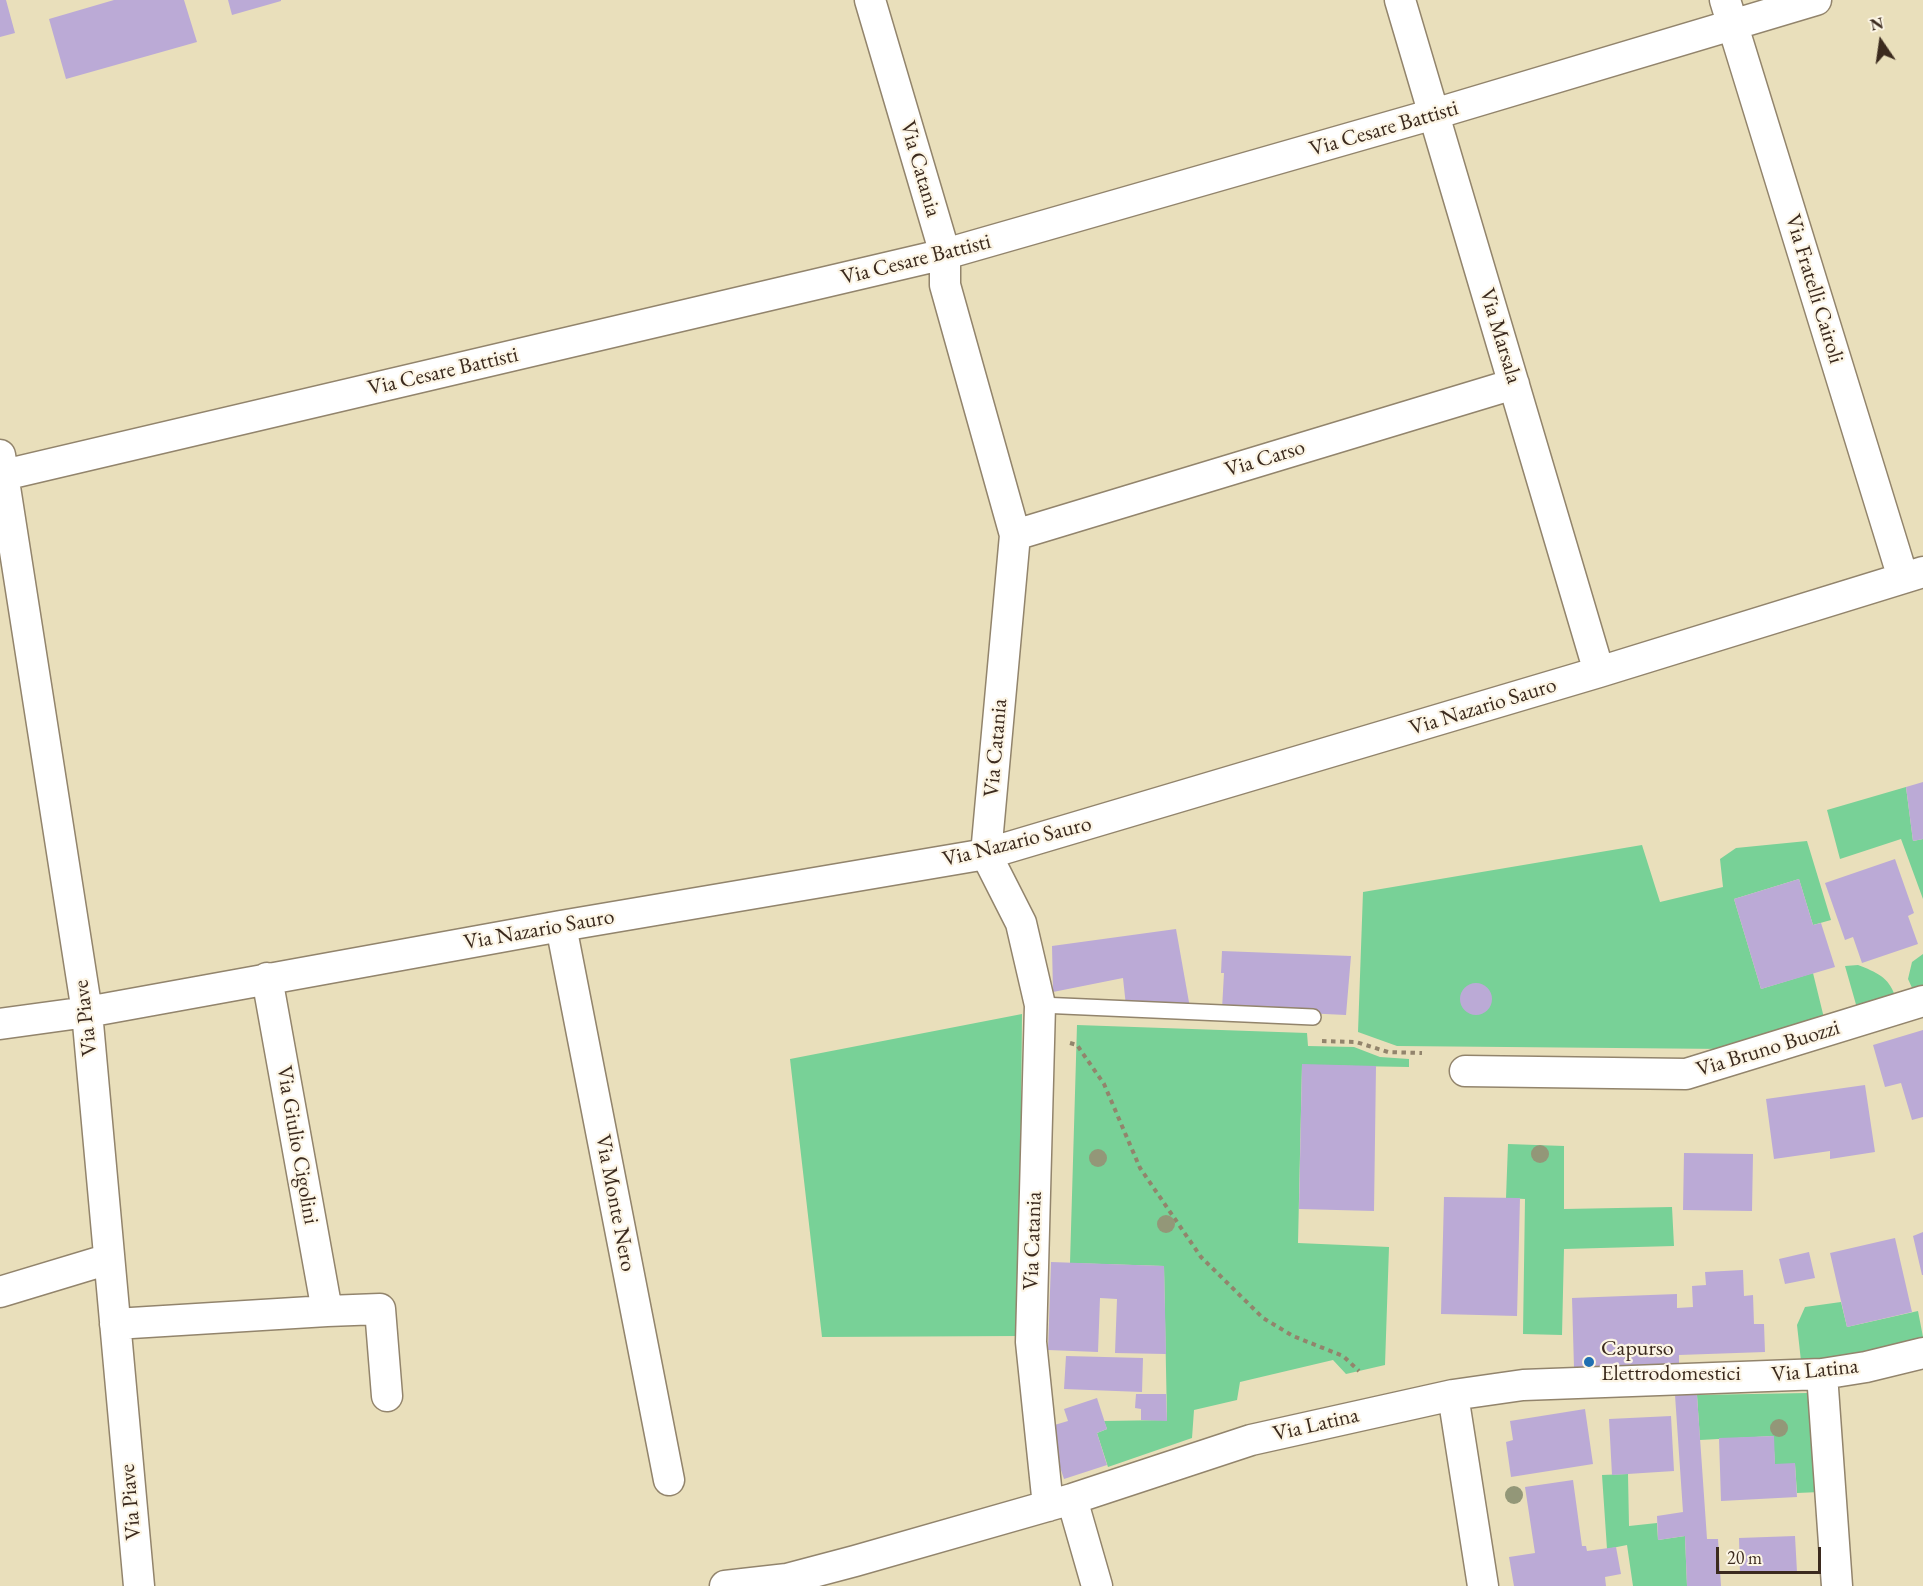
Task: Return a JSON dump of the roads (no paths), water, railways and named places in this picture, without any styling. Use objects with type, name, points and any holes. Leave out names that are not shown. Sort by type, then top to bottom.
[{"type":"street","name":"Via Catania","points":[[870,0],[945,254],[945,285],[1015,535],[986,854],[1021,923],[1039,1018],[1031,1342],[1060,1503],[1097,1586]]},
{"type":"street","name":"Via Marsala","points":[[1400,0],[1599,672]]},
{"type":"street","name":"Via Cesare Battisti","points":[[1,469],[945,254],[1434,114],[1729,12],[1816,0]]},
{"type":"street","name":"Via Fratelli Cairoli","points":[[1729,12],[1913,575]]},
{"type":"street","name":"Via Carso","points":[[1015,535],[1514,384]]},
{"type":"street","name":"Via Piave","points":[[1,469],[87,1012],[139,1586]]},
{"type":"street","name":"Via Nazario Sauro","points":[[0,1024],[87,1012],[561,926],[986,854],[1599,672],[1913,575]]},
{"type":"street","name":"Via Monte Nero","points":[[561,926],[669,1480]]},
{"type":"street","name":"Via Giulio Cigolini","points":[[267,978],[327,1311]]},
{"type":"street","name":"Via Bruno Buozzi","points":[[1465,1071],[1686,1074],[1923,1001]]},
{"type":"street","points":[[0,1292],[109,1259]]},
{"type":"street","points":[[115,1323],[380,1309],[387,1396]]},
{"type":"street","name":"Via Latina","points":[[725,1586],[858,1574],[1060,1503],[1251,1440],[1453,1395],[1523,1385],[1822,1374],[1866,1367],[1923,1353]]},
{"type":"street","points":[[1822,1374],[1837,1586]]},
{"type":"street","points":[[1453,1395],[1483,1586]]},
{"type":"lane","points":[[1039,1018],[1313,1017]]},
{"type":"place","name":"Capurso Elettrodomestici","points":[[1589,1362]]}]
